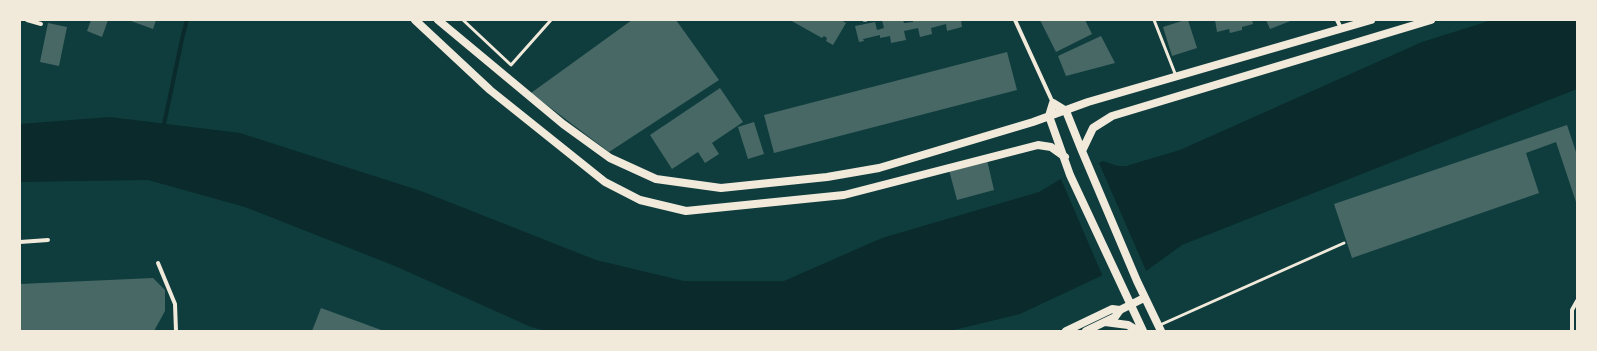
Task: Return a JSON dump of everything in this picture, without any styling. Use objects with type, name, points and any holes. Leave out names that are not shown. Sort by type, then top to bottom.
[{"type":"main road","points":[[415,20],[490,90],[605,182],[640,200],[686,212],[844,195],[1038,145],[1051,147],[1065,157]]},
{"type":"main road","points":[[438,20],[563,124],[610,158],[656,179],[721,188],[827,177],[879,168],[1066,111],[1088,102],[1370,20]]},
{"type":"main road","points":[[1082,151],[1093,128],[1112,116],[1431,20]]},
{"type":"main road","points":[[1143,331],[1070,175],[1065,157],[1049,116],[1053,103],[1066,111],[1144,298],[1160,328]]},
{"type":"main road","points":[[1086,331],[1115,317],[1120,310],[1144,298]]},
{"type":"main road","points":[[1066,331],[1112,309],[1120,310]]},
{"type":"main road","points":[[1105,322],[1128,325],[1138,331]]},
{"type":"street","points":[[27,20],[41,24]]},
{"type":"street","points":[[1016,20],[1053,103]]},
{"type":"street","points":[[1337,20],[1341,28]]},
{"type":"street","points":[[20,242],[48,240]]},
{"type":"street","points":[[158,263],[175,304],[176,331]]},
{"type":"street","points":[[1571,331],[1572,310],[1577,301]]},
{"type":"lane","points":[[463,20],[511,65],[551,20]]},
{"type":"lane","points":[[1154,20],[1176,76]]},
{"type":"lane","points":[[1160,328],[1187,314],[1344,243]]},
{"type":"water","points":[[1492,20],[1577,20],[1577,89],[1182,245],[1146,271],[1103,275],[1020,314],[950,331],[546,331],[531,327],[395,266],[245,207],[148,180],[20,182],[20,124],[110,117],[240,133],[421,191],[596,260],[684,281],[784,281],[882,238],[1039,192],[1061,179],[1103,161],[1118,166],[1126,166],[1180,150],[1422,42]]},
{"type":"pier","points":[[1099,163],[1147,273],[1103,277],[1061,179]]},
{"type":"building","points":[[91,20],[108,20],[102,37],[87,31]]},
{"type":"building","points":[[131,20],[156,20],[153,29]]},
{"type":"building","points":[[632,20],[676,20],[719,80],[609,152],[531,93]]},
{"type":"building","points":[[790,20],[841,20],[846,23],[833,45],[826,41],[827,38],[824,36],[822,38]]},
{"type":"building","points":[[882,20],[903,20],[904,23],[913,22],[913,20],[961,20],[962,27],[947,31],[946,24],[931,28],[932,34],[920,37],[918,28],[904,31],[906,40],[891,43],[890,36],[880,38],[880,35],[863,39],[864,41],[859,42],[855,26],[875,22],[877,30],[884,28]]},
{"type":"building","points":[[1040,20],[1085,20],[1092,34],[1056,52]]},
{"type":"building","points":[[1188,20],[1197,48],[1172,56],[1163,27]]},
{"type":"building","points":[[1215,20],[1252,20],[1253,24],[1242,27],[1242,30],[1230,33],[1229,29],[1217,32]]},
{"type":"building","points":[[1266,20],[1293,20],[1270,29]]},
{"type":"building","points":[[48,23],[67,27],[59,66],[40,62]]},
{"type":"building","points":[[1101,36],[1115,63],[1066,76],[1058,56]]},
{"type":"building","points":[[1007,52],[1017,90],[774,153],[764,115]]},
{"type":"building","points":[[720,88],[743,122],[712,143],[719,154],[705,163],[698,152],[672,169],[650,135]]},
{"type":"building","points":[[754,122],[764,154],[748,159],[738,127]]},
{"type":"building","points":[[1567,125],[1577,155],[1577,205],[1556,142],[1526,153],[1539,193],[1352,258],[1334,204]]},
{"type":"building","points":[[987,160],[994,190],[957,200],[949,170]]},
{"type":"building","points":[[153,278],[165,290],[165,311],[154,331],[20,331],[20,284]]},
{"type":"building","points":[[321,308],[384,331],[312,331]]},
{"type":"waterway","points":[[163,129],[187,20]]}]
